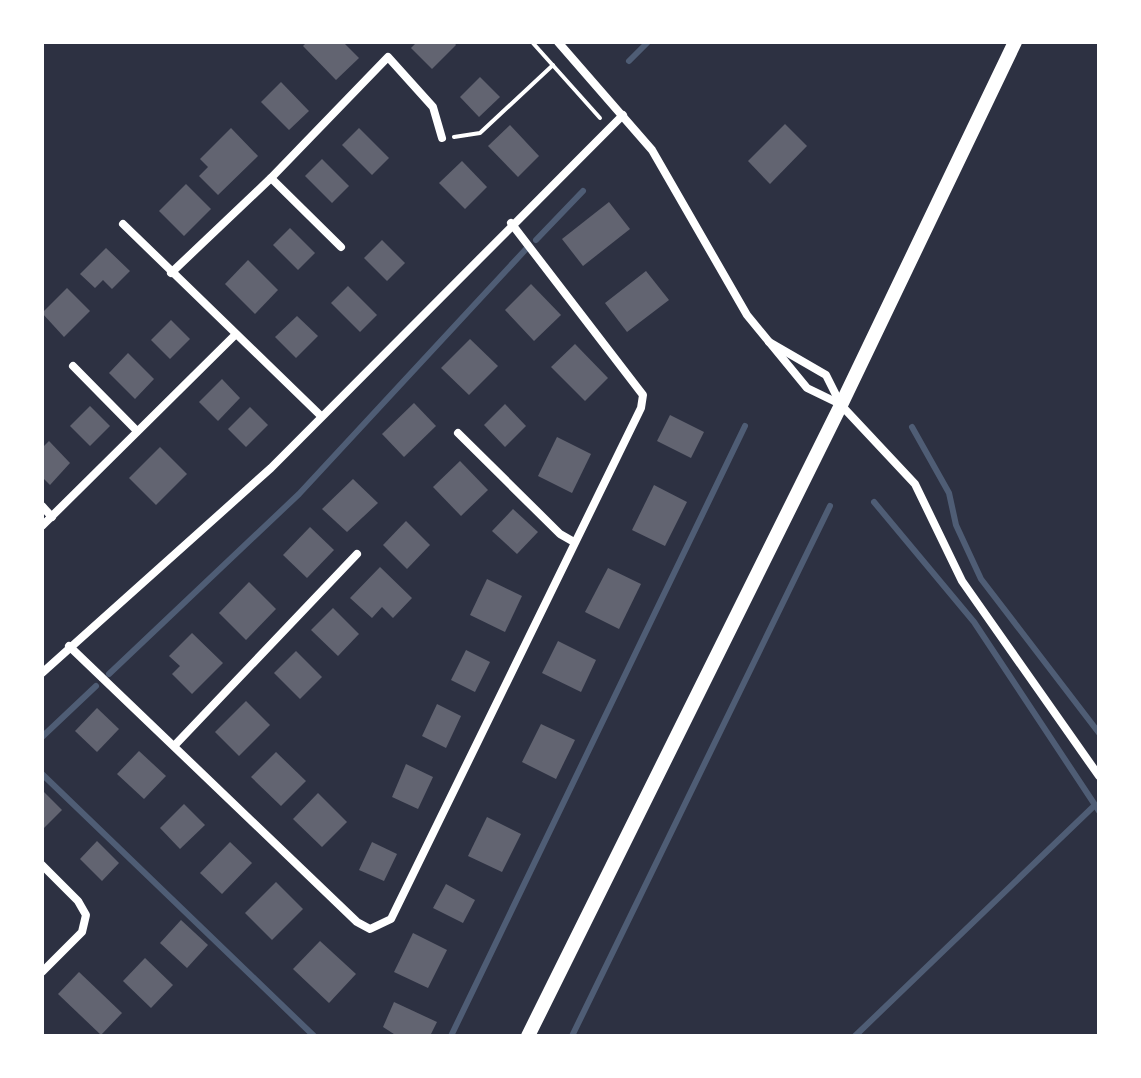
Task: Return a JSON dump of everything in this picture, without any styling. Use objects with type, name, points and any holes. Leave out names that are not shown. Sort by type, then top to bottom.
[{"type":"main road","points":[[528,1036],[841,405],[1015,42]]},
{"type":"street","points":[[558,42],[652,150],[738,302],[769,342],[807,388],[841,405]]},
{"type":"street","points":[[171,273],[271,178],[388,57],[433,107],[442,138]]},
{"type":"street","points":[[42,673],[69,646],[172,560],[623,115]]},
{"type":"street","points":[[271,178],[341,247]]},
{"type":"street","points":[[69,646],[357,922],[370,929],[382,926],[391,919],[641,408],[643,395],[511,223]]},
{"type":"street","points":[[123,224],[234,336],[321,416]]},
{"type":"street","points":[[42,526],[234,336]]},
{"type":"street","points":[[769,342],[826,375],[841,405],[915,484],[962,581],[1099,776]]},
{"type":"street","points":[[73,366],[137,431]]},
{"type":"street","points":[[458,433],[560,534],[574,542]]},
{"type":"street","points":[[42,506],[52,517]]},
{"type":"street","points":[[175,745],[357,554]]},
{"type":"street","points":[[42,865],[78,901],[86,915],[82,932],[42,972]]},
{"type":"path","points":[[532,42],[609,129]]},
{"type":"path","points":[[442,138],[480,133],[553,65]]},
{"type":"building","points":[[307,42],[343,42],[359,58],[336,80],[303,46]]},
{"type":"building","points":[[417,42],[454,42],[456,45],[432,69],[411,48]]},
{"type":"building","points":[[480,77],[500,97],[479,117],[460,97]]},
{"type":"building","points":[[281,82],[309,111],[289,130],[261,102]]},
{"type":"building","points":[[785,124],[807,146],[770,184],[748,161]]},
{"type":"building","points":[[510,125],[539,156],[518,177],[488,146]]},
{"type":"building","points":[[231,128],[258,156],[218,195],[199,176],[208,167],[200,159]]},
{"type":"building","points":[[359,128],[389,158],[372,175],[342,145]]},
{"type":"building","points":[[322,159],[349,186],[332,203],[305,176]]},
{"type":"building","points":[[462,161],[487,187],[465,209],[439,183]]},
{"type":"building","points":[[186,184],[211,209],[184,236],[159,211]]},
{"type":"building","points":[[609,202],[630,229],[583,266],[562,239]]},
{"type":"building","points":[[290,228],[315,253],[298,270],[273,245]]},
{"type":"building","points":[[382,240],[405,263],[387,281],[364,258]]},
{"type":"building","points":[[106,248],[130,271],[112,289],[103,280],[95,288],[80,274]]},
{"type":"building","points":[[248,260],[278,290],[255,314],[225,284]]},
{"type":"building","points":[[646,271],[669,300],[627,332],[605,303]]},
{"type":"building","points":[[531,284],[561,315],[534,341],[505,310]]},
{"type":"building","points":[[348,286],[377,315],[360,332],[331,303]]},
{"type":"building","points":[[67,288],[90,311],[64,337],[42,313]]},
{"type":"building","points":[[297,316],[318,336],[296,358],[275,337]]},
{"type":"building","points":[[171,320],[190,339],[170,359],[151,340]]},
{"type":"building","points":[[470,339],[498,366],[469,395],[441,368]]},
{"type":"building","points":[[575,344],[608,378],[585,401],[551,367]]},
{"type":"building","points":[[128,353],[154,379],[135,399],[109,373]]},
{"type":"building","points":[[222,379],[240,398],[218,421],[199,402]]},
{"type":"building","points":[[414,403],[436,426],[404,457],[382,434]]},
{"type":"building","points":[[505,404],[526,426],[505,447],[484,425]]},
{"type":"building","points":[[90,406],[110,426],[90,446],[70,426]]},
{"type":"building","points":[[250,407],[268,425],[246,447],[228,429]]},
{"type":"building","points":[[670,415],[704,432],[691,458],[657,441]]},
{"type":"building","points":[[557,437],[591,454],[572,493],[538,476]]},
{"type":"building","points":[[49,441],[70,463],[50,485],[42,477],[42,448]]},
{"type":"building","points":[[160,447],[187,474],[156,505],[129,478]]},
{"type":"building","points":[[460,461],[488,490],[461,516],[433,487]]},
{"type":"building","points":[[353,479],[378,503],[347,532],[322,509]]},
{"type":"building","points":[[654,485],[687,502],[665,546],[632,530]]},
{"type":"building","points":[[513,509],[538,532],[517,554],[492,531]]},
{"type":"building","points":[[406,521],[430,545],[407,569],[383,545]]},
{"type":"building","points":[[310,527],[334,550],[307,578],[283,555]]},
{"type":"building","points":[[380,567],[412,598],[393,618],[382,607],[372,618],[350,598]]},
{"type":"building","points":[[608,568],[641,584],[619,629],[585,612]]},
{"type":"building","points":[[487,579],[522,596],[505,632],[470,615]]},
{"type":"building","points":[[249,582],[276,609],[246,640],[219,613]]},
{"type":"building","points":[[333,608],[359,634],[338,656],[311,630]]},
{"type":"building","points":[[192,633],[223,663],[192,694],[172,674],[180,666],[169,656]]},
{"type":"building","points":[[558,641],[596,660],[581,692],[542,673]]},
{"type":"building","points":[[466,650],[490,662],[475,692],[451,680]]},
{"type":"building","points":[[296,651],[322,677],[300,699],[274,673]]},
{"type":"building","points":[[246,701],[270,725],[239,756],[215,732]]},
{"type":"building","points":[[437,704],[461,716],[446,748],[422,736]]},
{"type":"building","points":[[97,708],[119,729],[97,752],[75,731]]},
{"type":"building","points":[[541,724],[575,740],[556,779],[522,762]]},
{"type":"building","points":[[139,751],[166,776],[144,799],[117,774]]},
{"type":"building","points":[[276,752],[306,781],[281,806],[251,777]]},
{"type":"building","points":[[406,764],[433,777],[418,809],[392,797]]},
{"type":"building","points":[[42,790],[62,810],[42,830]]},
{"type":"building","points":[[318,793],[347,822],[322,847],[293,819]]},
{"type":"building","points":[[184,804],[205,825],[180,849],[160,828]]},
{"type":"building","points":[[487,817],[521,834],[502,872],[468,856]]},
{"type":"building","points":[[97,841],[119,863],[102,881],[80,859]]},
{"type":"building","points":[[230,842],[252,863],[222,894],[200,873]]},
{"type":"building","points":[[372,842],[397,854],[384,881],[359,870]]},
{"type":"building","points":[[276,882],[303,909],[272,940],[245,913]]},
{"type":"building","points":[[446,884],[475,900],[463,923],[433,908]]},
{"type":"building","points":[[181,920],[208,945],[187,968],[160,943]]},
{"type":"building","points":[[413,933],[447,950],[428,988],[394,972]]},
{"type":"building","points":[[320,941],[356,974],[329,1003],[293,969]]},
{"type":"building","points":[[145,958],[173,985],[151,1008],[123,981]]},
{"type":"building","points":[[79,972],[122,1013],[101,1035],[58,994]]},
{"type":"building","points":[[394,1002],[437,1022],[430,1036],[397,1036],[383,1027]]},
{"type":"waterway","points":[[629,61],[648,42]]},
{"type":"waterway","points":[[536,240],[583,191]]},
{"type":"waterway","points":[[109,674],[299,494],[527,248]]},
{"type":"waterway","points":[[451,1036],[745,426]]},
{"type":"waterway","points":[[912,427],[949,493],[956,525],[981,579],[1099,733]]},
{"type":"waterway","points":[[874,502],[974,622],[1099,811]]},
{"type":"waterway","points":[[572,1036],[830,506]]},
{"type":"waterway","points":[[42,737],[96,686]]},
{"type":"waterway","points":[[42,774],[314,1036]]},
{"type":"waterway","points":[[855,1036],[1095,805]]}]
